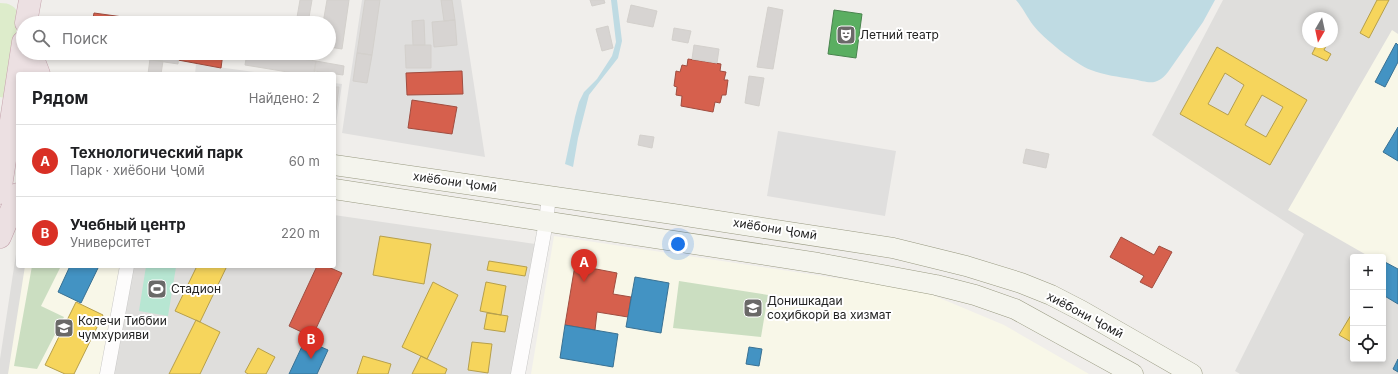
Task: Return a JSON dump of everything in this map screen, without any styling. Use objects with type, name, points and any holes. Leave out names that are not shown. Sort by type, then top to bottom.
[{"type":"highway","points":[[17,72],[20,60]]},
{"type":"highway","points":[[34,60],[38,72]]},
{"type":"highway","points":[[0,193],[9,139],[10,112],[16,80]]},
{"type":"highway","points":[[0,237],[16,199]]},
{"type":"main road","name":"хиёбони Ҷомӣ","points":[[336,165],[893,248],[966,266],[1021,283],[1051,295],[1192,374]]},
{"type":"main road","name":"хиёбони Ҷомӣ","points":[[336,189],[818,263],[936,284],[975,295],[1015,309],[1122,373]]},
{"type":"street","points":[[518,374],[546,222],[549,196]]},
{"type":"street","points":[[107,374],[127,268]]},
{"type":"shaded area","points":[[362,0],[461,0],[485,157],[342,133]]},
{"type":"shaded area","points":[[1223,0],[1398,0],[1398,374],[1240,374],[1235,371],[1304,234],[1152,135]]},
{"type":"shaded area","points":[[1392,30],[1398,34],[1398,273],[1386,267],[1386,254],[1365,254],[1288,210]]},
{"type":"shaded area","points":[[196,64],[254,72],[195,72]]},
{"type":"shaded area","points":[[336,83],[342,84],[336,124]]},
{"type":"shaded area","points":[[778,131],[896,151],[885,216],[767,196]]},
{"type":"shaded area","points":[[336,215],[535,244],[511,374],[0,374],[0,359],[16,254],[16,268],[336,268]]},
{"type":"shaded area","name":"Донишкадаи соҳибкорӣ ва хизмат","points":[[554,236],[923,291],[1004,325],[1089,374],[531,374]]},
{"type":"shaded area","name":"Колечи Тиббии чумхурияви","points":[[25,268],[124,268],[103,374],[8,374]]},
{"type":"green space","points":[[0,3],[12,6],[16,9],[19,15],[16,16],[16,33],[5,98],[0,97]]},
{"type":"green space","points":[[32,268],[60,268],[41,306],[64,317],[37,369],[14,366]]},
{"type":"green space","name":"Стадион","points":[[146,268],[176,268],[168,316],[139,311]]},
{"type":"green space","points":[[679,281],[768,295],[761,337],[673,328]]},
{"type":"water","points":[[611,0],[617,0],[622,41],[618,58],[589,95],[578,138],[573,167],[565,164],[579,102],[584,92],[597,79],[612,56],[616,42]]},
{"type":"water","points":[[1016,0],[1215,0],[1203,22],[1168,72],[1160,80],[1152,82],[1112,76],[1084,67],[1044,37],[1033,25]]},
{"type":"building: Жильё","points":[[1377,0],[1389,0],[1369,38],[1360,33]]},
{"type":"building: Жильё","points":[[1217,47],[1307,100],[1270,165],[1180,114]],"holes":[[[1225,73],[1244,85],[1228,115],[1208,104]],[[1262,95],[1283,107],[1266,137],[1245,125]]]},
{"type":"building: Жильё","points":[[1315,48],[1325,48],[1324,50],[1331,54],[1327,61],[1312,54]]},
{"type":"building: Жильё","points":[[380,236],[431,244],[424,284],[373,275]]},
{"type":"building: Жильё","points":[[489,261],[527,267],[525,276],[487,270]]},
{"type":"building: Жильё","points":[[196,268],[226,268],[200,322],[175,311]]},
{"type":"building: Жильё","points":[[433,282],[458,295],[427,359],[402,347]]},
{"type":"building: Жильё","points":[[486,282],[506,286],[501,315],[480,311]]},
{"type":"building: Жильё","points":[[76,302],[103,315],[74,374],[65,374],[45,365]]},
{"type":"building: Жильё","points":[[487,313],[508,316],[505,332],[484,329]]},
{"type":"building: Жильё","points":[[1350,317],[1350,341],[1339,335]]},
{"type":"building: Жильё","points":[[196,320],[220,332],[200,374],[169,374]]},
{"type":"building: Жильё","points":[[472,342],[492,344],[488,373],[468,370]]},
{"type":"building: Жильё","points":[[258,348],[275,357],[266,374],[248,374],[245,372]]},
{"type":"building: Жильё","points":[[363,356],[391,364],[388,374],[357,374]]},
{"type":"building: Жильё","points":[[421,356],[447,369],[445,374],[412,374]]},
{"type":"building: Торговля","points":[[94,13],[116,16],[93,16]]},
{"type":"building: Торговля","points":[[688,59],[721,64],[720,71],[726,72],[724,80],[728,80],[726,95],[722,95],[720,103],[715,102],[713,112],[681,106],[682,96],[676,95],[677,87],[674,86],[676,71],[680,72],[682,65],[687,66]]},
{"type":"building: Торговля","points":[[178,60],[222,60],[221,68]]},
{"type":"building: Торговля","points":[[462,71],[463,94],[407,95],[406,73]]},
{"type":"building: Торговля","points":[[412,100],[457,107],[452,134],[408,128]]},
{"type":"building: Торговля","points":[[1121,237],[1154,255],[1159,246],[1172,252],[1152,288],[1140,282],[1144,276],[1110,257]]},
{"type":"building: Торговля","points":[[575,265],[617,273],[613,294],[631,297],[628,317],[597,312],[595,330],[565,325]]},
{"type":"building: Торговля","points":[[316,268],[331,268],[342,273],[312,337],[289,326]]},
{"type":"building: Школы","points":[[1396,43],[1398,45],[1398,62],[1385,87],[1375,82]]},
{"type":"building: Школы","points":[[1398,127],[1398,161],[1383,152]]},
{"type":"building: Школы","points":[[1386,263],[1398,269],[1398,304],[1386,297]]},
{"type":"building: Школы","points":[[69,268],[98,268],[81,303],[58,292]]},
{"type":"building: Школы","points":[[635,277],[669,283],[661,333],[626,327]]},
{"type":"building: Школы","points":[[565,325],[618,334],[613,367],[560,358]]},
{"type":"building: Школы","points":[[305,340],[328,350],[317,374],[289,374]]},
{"type":"building: Школы","points":[[749,347],[762,349],[759,366],[746,364]]},
{"type":"building: Школы","points":[[1398,359],[1398,372],[1393,369]]},
{"type":"building: Учреждения","points":[[834,10],[862,14],[856,58],[828,54]]},
{"type":"building: Прочее","points":[[300,0],[312,0],[309,16],[297,16]]},
{"type":"building: Прочее","points":[[327,0],[349,0],[342,49],[336,48],[336,16],[324,16]]},
{"type":"building: Прочее","points":[[365,0],[380,0],[372,55],[357,53]]},
{"type":"building: Прочее","points":[[441,0],[452,0],[455,20],[444,21]]},
{"type":"building: Прочее","points":[[590,0],[604,0],[605,3],[592,6]]},
{"type":"building: Прочее","points":[[631,5],[657,11],[653,27],[627,22]]},
{"type":"building: Прочее","points":[[768,7],[783,10],[773,69],[757,67]]},
{"type":"building: Прочее","points":[[424,20],[425,45],[413,45],[412,21]]},
{"type":"building: Прочее","points":[[455,20],[457,45],[434,47],[432,22]]},
{"type":"building: Прочее","points":[[608,26],[613,48],[602,51],[596,29]]},
{"type":"building: Прочее","points":[[674,28],[691,31],[688,43],[672,40]]},
{"type":"building: Прочее","points":[[405,45],[431,45],[431,68],[406,68]]},
{"type":"building: Прочее","points":[[694,45],[719,49],[717,63],[692,59]]},
{"type":"building: Прочее","points":[[357,53],[372,55],[367,83],[353,81]]},
{"type":"building: Прочее","points":[[150,60],[163,61],[161,72],[148,72]]},
{"type":"building: Прочее","points":[[151,60],[178,60],[178,64]]},
{"type":"building: Прочее","points":[[246,60],[316,61],[314,72],[288,72],[245,65]]},
{"type":"building: Прочее","points":[[316,61],[344,66],[343,75],[336,74],[336,72],[314,71]]},
{"type":"building: Прочее","points":[[749,76],[764,78],[759,106],[745,103]]},
{"type":"building: Прочее","points":[[336,87],[339,87],[336,110]]},
{"type":"building: Прочее","points":[[640,135],[654,137],[652,148],[638,145]]},
{"type":"building: Прочее","points":[[1026,149],[1049,154],[1046,168],[1023,163]]},
{"type":"place","name":"Летний театр","points":[[846,35]]},
{"type":"place","name":"Технологический парк","points":[[584,282]]},
{"type":"place","name":"Стадион","points":[[157,289]]},
{"type":"place","name":"Донишкадаи соҳибкорӣ ва хизмат","points":[[753,308]]},
{"type":"place","name":"Колечи Тиббии чумхурияви","points":[[64,328]]},
{"type":"place","name":"Учебный центр","points":[[311,359]]}]
